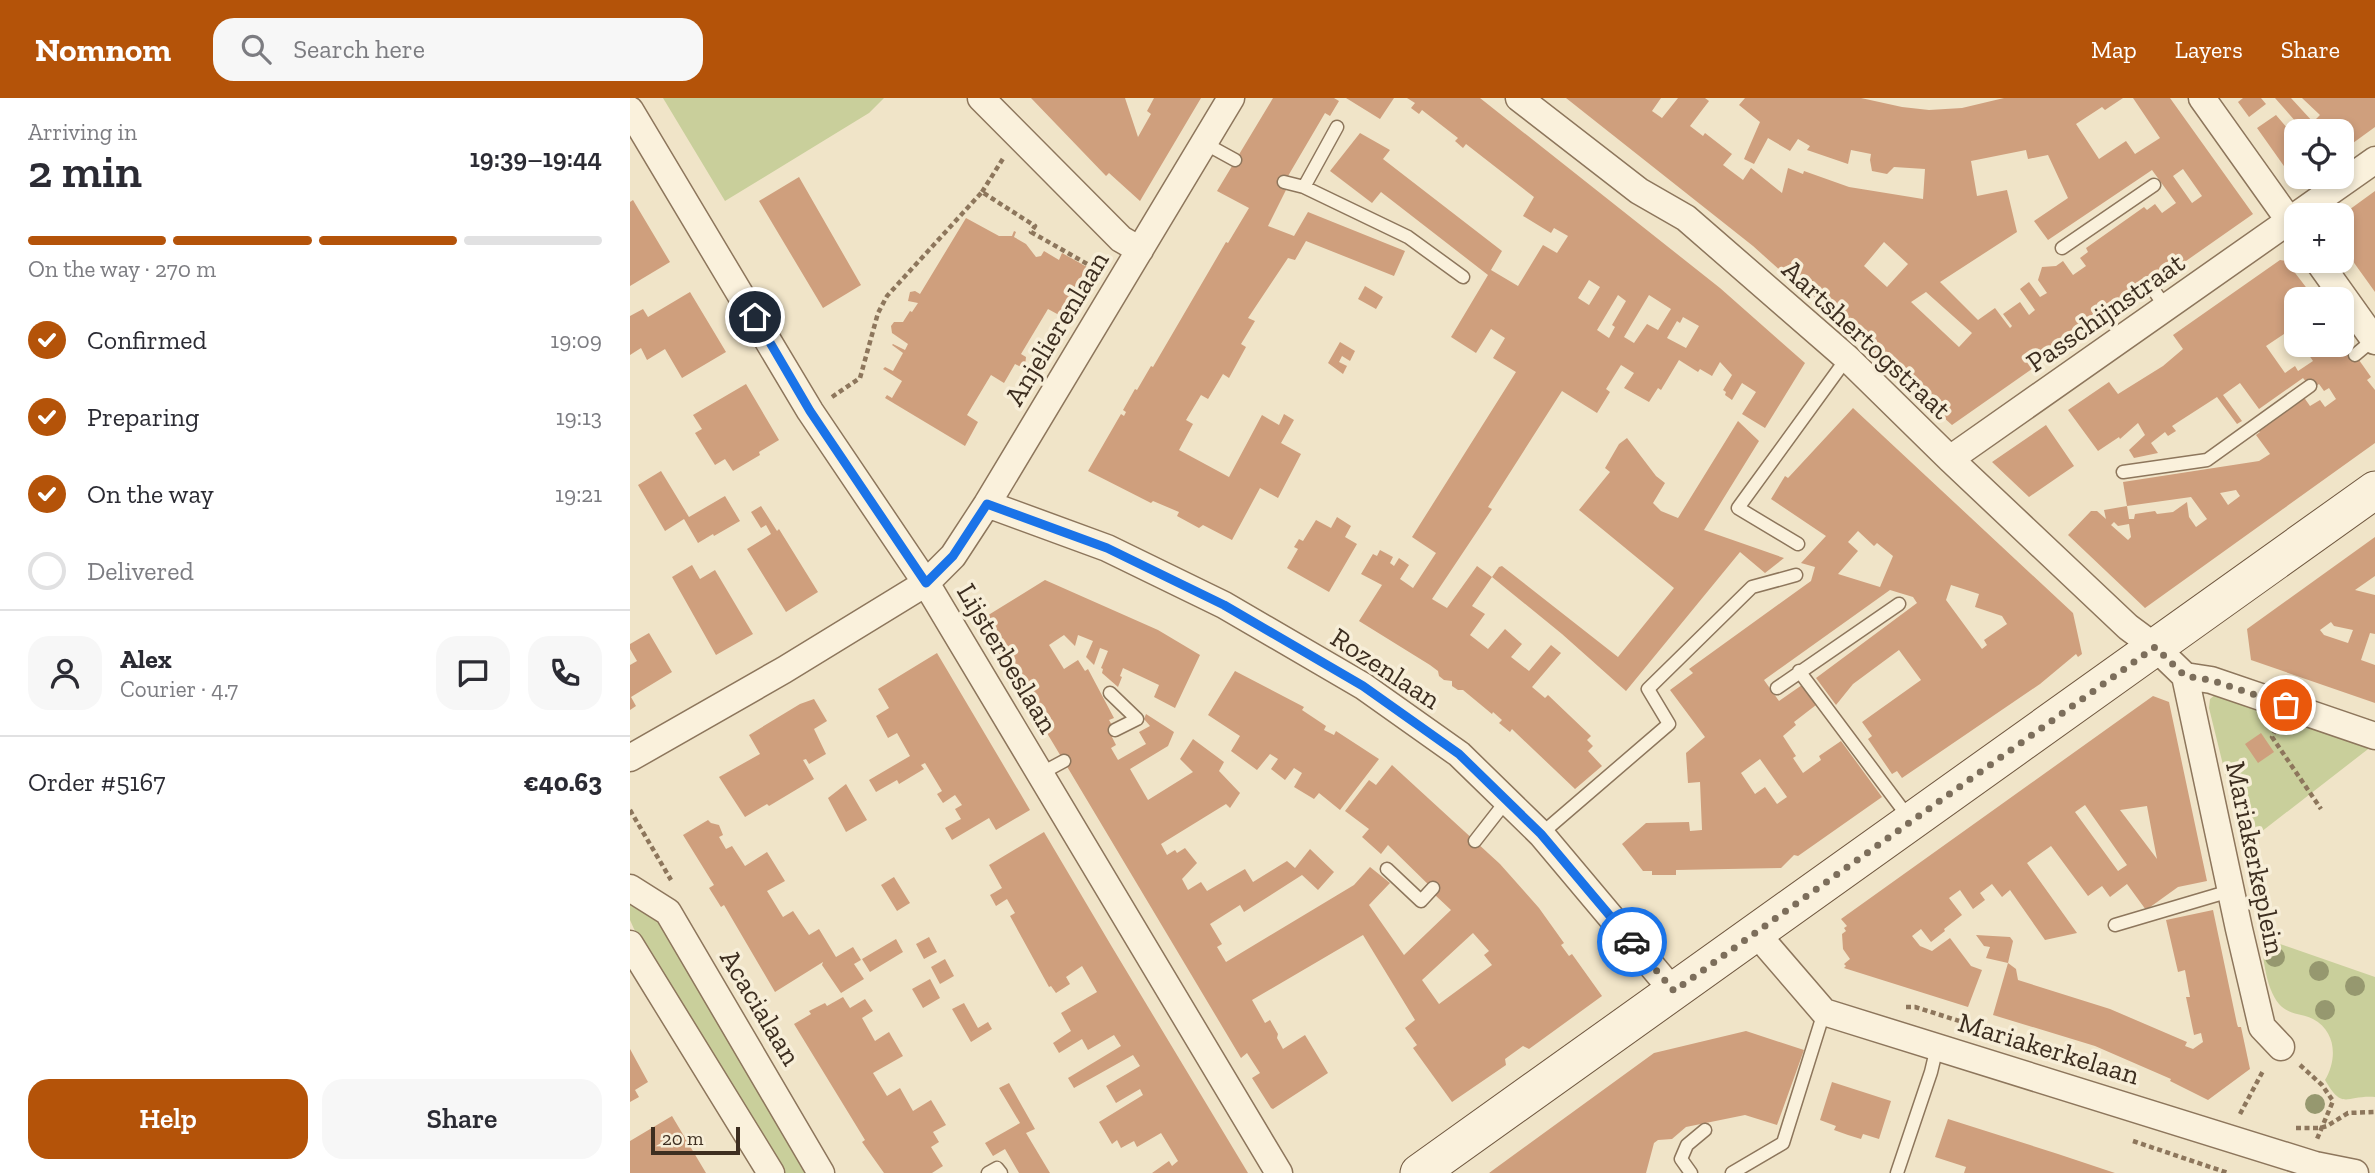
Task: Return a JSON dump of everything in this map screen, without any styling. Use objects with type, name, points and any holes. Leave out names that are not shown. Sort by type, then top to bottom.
[{"type":"main road","points":[[1419,1173],[2375,490]]},
{"type":"street","points":[[981,98],[1121,239],[1140,250]]},
{"type":"street","name":"Anjelierenlaan","points":[[630,758],[784,670],[926,583],[953,556],[1231,98]]},
{"type":"street","name":"Aartshertogstraat","points":[[1520,98],[1639,191],[1686,218],[1847,358],[1950,459],[2185,676]]},
{"type":"street","points":[[2202,98],[2284,206]]},
{"type":"street","name":"Lijsterbeslaan","points":[[630,110],[810,411],[926,583],[1279,1173]]},
{"type":"street","name":"Passchijnstraat","points":[[2319,203],[2375,160]]},
{"type":"street","name":"Passchijnstraat","points":[[1950,459],[2284,228]]},
{"type":"street","points":[[2325,273],[2368,345]]},
{"type":"street","name":"Rozenlaan","points":[[987,504],[1107,548],[1235,612],[1363,686],[1459,754],[1541,834],[1674,991]]},
{"type":"street","points":[[2185,676],[2211,680],[2375,736]]},
{"type":"street","name":"Mariakerkeplein","points":[[2185,676],[2230,891],[2262,1027],[2281,1047]]},
{"type":"street","name":"Acacialaan","points":[[630,888],[668,912],[821,1173]]},
{"type":"street","points":[[1756,933],[1824,1012]]},
{"type":"street","points":[[630,944],[771,1173]]},
{"type":"street","name":"Mariakerkelaan","points":[[1824,1012],[2232,1139],[2315,1169],[2355,1173]]},
{"type":"lane","points":[[1304,187],[1337,127]]},
{"type":"lane","points":[[1204,143],[1236,160]]},
{"type":"lane","points":[[1284,182],[1304,187],[1408,237],[1463,277]]},
{"type":"lane","points":[[2062,248],[2154,185]]},
{"type":"lane","points":[[2105,217],[2112,229]]},
{"type":"lane","points":[[2151,286],[2166,308]]},
{"type":"lane","points":[[1798,544],[1738,508],[1847,358]]},
{"type":"lane","points":[[2123,472],[2207,460],[2310,386]]},
{"type":"lane","points":[[1541,834],[1669,724],[1648,689],[1752,587],[1796,575]]},
{"type":"lane","points":[[1777,688],[1899,604]]},
{"type":"lane","points":[[1799,671],[1911,821]]},
{"type":"lane","points":[[1110,693],[1137,719],[1115,730]]},
{"type":"lane","points":[[1041,774],[1063,761]]},
{"type":"lane","points":[[1475,841],[1507,800]]},
{"type":"lane","points":[[1387,869],[1420,901],[1433,888]]},
{"type":"lane","points":[[2115,925],[2230,891]]},
{"type":"lane","points":[[1732,1173],[1783,1143],[1824,1012]]},
{"type":"lane","points":[[1896,1173],[1931,1072],[1937,1046]]},
{"type":"lane","points":[[1691,1173],[1681,1159],[1688,1145],[1705,1130]]},
{"type":"lane","points":[[988,1173],[998,1168],[1001,1173]]},
{"type":"path","points":[[810,411],[860,378],[878,313],[887,296],[982,192],[1001,160],[1022,139]]},
{"type":"path","points":[[982,192],[1035,226],[1031,232],[1089,265],[1125,275]]},
{"type":"path","points":[[2286,705],[2273,737],[2321,809]]},
{"type":"path","points":[[2222,1171],[2237,1120],[2260,1073],[2281,1047],[2322,1085],[2333,1101],[2320,1128]]},
{"type":"green space","points":[[663,98],[884,98],[869,113],[725,201]]},
{"type":"green space","points":[[2216,694],[2372,746],[2243,846],[2209,708],[2210,699]]},
{"type":"green space","points":[[630,902],[653,914],[807,1173],[781,1173],[634,929],[630,920]]},
{"type":"green space","points":[[2260,937],[2375,977],[2375,1097],[2346,1099],[2331,1090],[2325,1080],[2332,1064],[2331,1039],[2327,1031],[2313,1019],[2283,1008],[2274,997],[2268,981]]},
{"type":"building","points":[[1031,98],[1125,98],[1138,137],[1151,114],[1147,111],[1154,98],[1201,98],[1140,201],[1109,173],[1106,176]]},
{"type":"building","points":[[1273,98],[1334,98],[1339,101],[1330,116],[1325,113],[1281,188],[1286,190],[1268,226],[1294,236],[1308,212],[1405,251],[1394,276],[1306,241],[1295,260],[1288,258],[1248,318],[1255,321],[1241,344],[1246,347],[1229,378],[1223,374],[1208,399],[1201,395],[1186,420],[1193,424],[1179,450],[1229,477],[1262,415],[1279,425],[1284,414],[1294,420],[1281,443],[1301,454],[1278,498],[1260,488],[1232,540],[1203,525],[1199,528],[1177,516],[1179,512],[1153,501],[1151,503],[1088,471],[1121,414],[1124,416],[1126,412],[1123,410],[1135,389],[1137,390],[1151,366],[1153,367],[1226,242],[1228,243],[1249,208],[1217,191]]},
{"type":"building","points":[[1346,98],[1394,98],[1380,119]]},
{"type":"building","points":[[1407,98],[1480,98],[1720,288],[1805,363],[1765,428],[1742,414],[1756,392],[1742,383],[1732,400],[1725,395],[1723,390],[1732,375],[1720,362],[1712,376],[1700,369],[1698,372],[1679,360],[1661,390],[1658,388],[1649,402],[1624,388],[1634,373],[1621,365],[1606,389],[1610,392],[1597,413],[1562,391],[1488,507],[1492,509],[1432,599],[1447,608],[1477,566],[1492,577],[1472,606],[1485,614],[1470,635],[1488,649],[1505,629],[1522,644],[1511,657],[1529,671],[1551,645],[1561,653],[1532,687],[1545,698],[1548,695],[1591,736],[1587,740],[1593,746],[1588,751],[1602,766],[1575,789],[1512,729],[1510,732],[1499,723],[1502,720],[1493,712],[1492,714],[1463,690],[1452,686],[1452,681],[1444,680],[1430,665],[1359,621],[1382,585],[1361,574],[1373,554],[1377,556],[1380,550],[1393,557],[1390,563],[1394,566],[1399,558],[1409,565],[1400,579],[1413,588],[1436,553],[1412,537],[1516,372],[1493,358],[1505,338],[1491,329],[1476,353],[1451,337],[1488,275],[1381,192],[1372,203],[1330,171],[1360,133],[1390,150],[1383,159],[1502,251],[1491,270],[1518,286],[1543,245],[1557,253],[1568,236],[1554,228],[1551,233],[1523,216],[1534,197],[1466,144],[1463,148],[1455,141],[1458,138],[1422,110],[1419,114],[1411,108],[1415,103]],"holes":[[[1589,280],[1600,287],[1589,305],[1578,298]],[[1618,295],[1626,301],[1612,325],[1615,327],[1609,338],[1597,330]],[[1649,295],[1671,309],[1658,330],[1647,324],[1634,343],[1624,337]],[[1683,317],[1699,326],[1686,348],[1667,338],[1677,321],[1680,323]]]},
{"type":"building","points":[[1566,98],[1661,98],[1652,111],[1662,118],[1678,98],[1705,98],[1709,101],[1690,126],[1703,136],[1705,133],[1732,154],[1723,165],[1743,180],[1751,168],[1782,193],[1788,168],[1849,187],[1923,199],[1925,169],[1894,167],[1887,174],[1872,171],[1871,154],[1851,150],[1848,164],[1807,150],[1810,146],[1798,139],[1790,151],[1768,138],[1754,164],[1744,159],[1760,122],[1739,105],[1745,98],[1861,98],[1929,110],[1962,108],[2004,98],[2123,98],[2105,110],[2102,107],[2076,124],[2099,159],[2126,141],[2135,154],[2160,138],[2133,98],[2170,98],[2253,214],[1952,425],[1753,246]],"holes":[[[2026,150],[2028,159],[2048,155],[2068,198],[2034,221],[2048,240],[2152,170],[2176,203],[2162,213],[2155,204],[2147,210],[2144,207],[2086,248],[2088,252],[2080,258],[2086,266],[2073,275],[2063,261],[2056,266],[2042,267],[2038,280],[2047,293],[2040,297],[2029,282],[2020,289],[2035,310],[2029,315],[2020,302],[2003,314],[2012,326],[2010,328],[1995,308],[1978,320],[1940,282],[2017,232],[2007,190],[1977,196],[1971,161]],[[2183,169],[2202,196],[2192,203],[2173,176]],[[1884,242],[1908,264],[1887,287],[1864,266]],[[1926,292],[1972,333],[1959,347],[1911,302]]]},
{"type":"building","points":[[2243,98],[2261,98],[2266,104],[2249,117],[2238,102]]},
{"type":"building","points":[[2275,98],[2291,98],[2310,119],[2293,119]]},
{"type":"building","points":[[2302,98],[2375,98],[2375,127],[2354,142],[2354,119],[2316,119],[2320,115]]},
{"type":"building","points":[[2276,115],[2284,124],[2284,166],[2257,128]]},
{"type":"building","points":[[799,177],[861,285],[823,308],[759,201]]},
{"type":"building","points":[[2375,191],[2375,292],[2354,263],[2354,206]]},
{"type":"building","points":[[633,200],[670,262],[630,286],[630,202]]},
{"type":"building","points":[[966,218],[999,236],[1012,236],[1014,231],[1016,232],[1014,237],[1026,244],[1036,257],[1041,256],[1044,251],[1059,260],[1062,253],[1087,267],[1059,315],[1048,309],[1021,354],[1026,357],[1025,366],[1015,364],[1004,383],[991,375],[967,415],[978,422],[965,446],[885,398],[887,395],[892,398],[902,381],[883,369],[885,367],[893,371],[903,353],[893,344],[905,350],[908,344],[892,333],[891,326],[894,322],[903,322],[910,311],[912,312],[918,303],[908,301],[910,292],[920,294]]},
{"type":"building","points":[[2280,260],[2284,261],[2284,273],[2295,273],[2306,287],[2284,287],[2284,334],[2266,346],[2285,373],[2295,366],[2298,371],[2313,361],[2310,357],[2354,357],[2354,353],[2371,377],[2367,380],[2375,390],[2375,443],[2145,608],[2068,535],[2091,511],[2097,511],[2106,519],[2104,510],[2127,506],[2123,482],[2259,461],[2270,454],[2256,435],[2260,432],[2257,429],[2303,396],[2310,406],[2320,400],[2325,407],[2336,399],[2329,388],[2324,391],[2319,384],[2312,389],[2303,378],[2259,409],[2240,383],[2223,395],[2242,421],[2237,424],[2217,397],[2172,426],[2176,431],[2168,436],[2165,432],[2151,443],[2158,453],[2134,458],[2129,450],[2145,435],[2138,423],[2120,439],[2119,437],[2098,451],[2068,410],[2109,382],[2118,394],[2163,366],[2183,349],[2173,335]],"holes":[[[2236,490],[2240,496],[2228,505],[2220,493]],[[2191,497],[2207,519],[2196,527],[2189,517],[2187,502],[2173,512],[2135,514],[2134,519],[2129,519],[2127,506]],[[2114,522],[2118,526],[2129,524],[2131,537],[2128,540],[2111,525]]]},
{"type":"building","points":[[1365,286],[1383,297],[1376,309],[1358,299]]},
{"type":"building","points":[[690,292],[726,352],[682,378],[665,349],[647,360],[641,348],[630,355],[630,316],[643,309],[648,317]]},
{"type":"building","points":[[1340,342],[1355,351],[1350,361],[1342,356],[1339,362],[1347,366],[1343,374],[1328,363]]},
{"type":"building","points":[[746,384],[779,440],[733,471],[725,459],[715,465],[695,433],[702,429],[693,415]]},
{"type":"building","points":[[1853,408],[2073,613],[2082,654],[2078,657],[2076,654],[2040,684],[1902,778],[1897,771],[1892,774],[1868,739],[1872,736],[1862,722],[1921,680],[1899,650],[1853,684],[1836,705],[1816,678],[1917,603],[1913,597],[1890,590],[1764,680],[1779,701],[1802,685],[1816,705],[1794,722],[1796,725],[1783,736],[1803,773],[1821,760],[1819,756],[1841,741],[1882,797],[1798,856],[1794,855],[1781,868],[1676,870],[1676,875],[1652,875],[1652,871],[1643,871],[1622,844],[1646,823],[1689,822],[1690,831],[1702,830],[1700,782],[1688,783],[1686,753],[1705,737],[1670,690],[1693,673],[1689,669],[1811,581],[1815,567],[1801,563],[1826,536],[1771,499],[1785,476],[1788,478]],"holes":[[[1858,531],[1874,546],[1877,543],[1893,556],[1880,587],[1838,574],[1858,551],[1848,542]],[[1951,585],[1979,594],[1975,607],[2002,616],[2007,624],[1984,640],[1987,645],[1982,649],[1946,600]],[[1760,759],[1787,797],[1777,804],[1765,787],[1755,794],[1741,773]]]},
{"type":"building","points":[[1738,421],[1759,441],[1704,530],[1784,558],[1765,573],[1740,552],[1626,691],[1492,577],[1499,567],[1502,566],[1618,657],[1674,588],[1579,510],[1610,472],[1605,468],[1619,444],[1627,438],[1656,476],[1665,483],[1653,503],[1661,511],[1678,518]]},
{"type":"building","points":[[2046,425],[2074,466],[2029,497],[1992,462]]},
{"type":"building","points":[[661,471],[689,517],[725,496],[740,521],[698,543],[684,519],[665,531],[638,485]]},
{"type":"building","points":[[761,506],[777,531],[779,529],[818,592],[786,612],[747,549],[771,534],[766,525],[761,528],[751,512]]},
{"type":"building","points":[[1337,517],[1351,526],[1345,537],[1357,544],[1329,592],[1287,568],[1298,549],[1294,547],[1299,539],[1303,541],[1316,520],[1331,528]]},
{"type":"building","points":[[2375,537],[2375,576],[2355,590],[2375,595],[2375,634],[2370,633],[2361,660],[2375,665],[2375,703],[2251,660],[2247,629]],"holes":[[[2331,622],[2334,626],[2353,630],[2348,643],[2324,635],[2320,630]]]},
{"type":"building","points":[[692,565],[700,579],[715,570],[753,634],[716,655],[672,577]]},
{"type":"building","points":[[1045,580],[1158,630],[1200,655],[1175,708],[1154,697],[1159,685],[1123,668],[1118,687],[1102,673],[1101,668],[1108,651],[1100,648],[1094,665],[1086,657],[1093,641],[1078,635],[1075,646],[1064,635],[1049,645],[1064,669],[1078,660],[1085,671],[1088,669],[1114,718],[1109,720],[1117,734],[1112,737],[1116,745],[1111,748],[1118,760],[1146,744],[1139,732],[1150,726],[1144,719],[1146,714],[1174,732],[1168,746],[1130,769],[1148,800],[1193,772],[1180,759],[1193,739],[1224,762],[1219,771],[1240,793],[1230,808],[1226,804],[1161,844],[1167,855],[1185,848],[1197,863],[1182,879],[1188,890],[1201,882],[1207,891],[1245,869],[1253,882],[1287,861],[1295,868],[1310,849],[1334,872],[1318,890],[1302,875],[1244,912],[1240,905],[1210,924],[1222,944],[1217,947],[1226,962],[1354,885],[1370,867],[1390,883],[1369,905],[1404,955],[1451,910],[1388,845],[1381,854],[1362,837],[1369,829],[1345,811],[1369,780],[1376,785],[1392,765],[1500,864],[1539,908],[1564,943],[1561,945],[1569,956],[1572,954],[1602,996],[1529,1049],[1523,1046],[1505,1059],[1506,1065],[1452,1102],[1413,1048],[1417,1045],[1405,1028],[1415,1020],[1363,935],[1252,1000],[1265,1023],[1270,1020],[1283,1049],[1305,1035],[1328,1073],[1271,1108],[1252,1078],[1260,1073],[1247,1053],[1241,1058],[1001,656],[998,658],[977,622]],"holes":[[[1473,933],[1489,951],[1484,955],[1492,965],[1439,1004],[1422,980]]]},
{"type":"building","points":[[649,633],[672,672],[631,697],[636,706],[630,710],[630,665],[637,661],[630,644]]},
{"type":"building","points":[[937,653],[1030,810],[996,830],[989,818],[952,840],[945,828],[961,819],[955,809],[962,805],[955,795],[943,803],[937,794],[942,791],[925,763],[921,765],[924,769],[899,784],[897,780],[876,792],[869,780],[910,756],[897,733],[888,738],[876,716],[889,708],[878,689]]},
{"type":"building","points":[[1235,671],[1304,707],[1302,710],[1326,726],[1324,730],[1334,735],[1336,731],[1379,759],[1340,810],[1319,793],[1314,799],[1294,787],[1302,773],[1294,768],[1285,780],[1271,769],[1278,759],[1270,754],[1257,770],[1231,751],[1240,736],[1208,715]]},
{"type":"building","points":[[2153,696],[2169,702],[2207,881],[2178,887],[2146,910],[2127,884],[2110,897],[2102,886],[2088,896],[2051,846],[2027,863],[2077,933],[2045,940],[2010,890],[2002,897],[1992,884],[1980,893],[1985,900],[1973,909],[1960,890],[1949,898],[1962,915],[1931,942],[1921,929],[1912,936],[1920,946],[1932,951],[1950,938],[1971,966],[1982,970],[1968,1007],[1844,968],[1844,964],[1850,959],[1843,949],[1842,934],[1847,926],[1841,919]],"holes":[[[2085,805],[2127,865],[2118,871],[2075,812]],[[2147,806],[2152,833],[2157,859],[2120,810]]]},
{"type":"building","points":[[814,699],[827,721],[814,729],[826,754],[809,764],[806,759],[803,760],[814,779],[745,817],[719,777],[760,754],[749,735],[800,704]]},
{"type":"building","points":[[2261,733],[2274,752],[2258,763],[2245,744]]},
{"type":"building","points":[[846,784],[867,820],[846,832],[828,798]]},
{"type":"building","points":[[708,820],[719,825],[723,835],[719,837],[726,849],[732,846],[745,866],[767,852],[785,881],[767,891],[783,917],[793,911],[809,935],[819,929],[836,957],[853,947],[861,960],[854,964],[864,979],[841,993],[822,965],[823,962],[775,992],[724,905],[721,907],[709,888],[714,885],[683,835]]},
{"type":"building","points":[[1044,832],[1248,1173],[1152,1173],[1169,1161],[1172,1166],[1178,1161],[1161,1133],[1137,1147],[1134,1141],[1121,1148],[1117,1140],[1112,1144],[1099,1122],[1143,1095],[1140,1089],[1116,1103],[1106,1086],[1140,1066],[1133,1055],[1074,1088],[1068,1078],[1121,1046],[1114,1035],[1088,1050],[1082,1039],[1059,1053],[1053,1043],[1071,1031],[1061,1013],[1097,992],[1082,966],[1066,977],[1070,984],[1056,993],[1049,987],[1010,916],[1015,913],[1007,899],[996,906],[990,895],[1002,888],[989,865]]},
{"type":"building","points":[[894,877],[910,903],[897,911],[881,885]]},
{"type":"building","points":[[2213,910],[2237,1024],[2241,1027],[2250,1069],[2208,1100],[2170,1081],[2171,1079],[2095,1046],[1993,1015],[2008,963],[2016,969],[2018,980],[2110,1009],[2187,1042],[2185,1046],[2193,1049],[2203,1042],[2201,1033],[2194,1035],[2186,997],[2190,997],[2185,970],[2178,972],[2166,920]]},
{"type":"building","points":[[1976,935],[2010,937],[2013,941],[2008,963],[1986,958],[1990,947],[1984,946]]},
{"type":"building","points":[[929,937],[937,952],[924,959],[916,944]]},
{"type":"building","points":[[896,939],[903,952],[870,972],[862,959]]},
{"type":"building","points":[[945,959],[954,976],[940,984],[931,967]]},
{"type":"building","points":[[930,979],[940,998],[923,1008],[912,989]]},
{"type":"building","points":[[843,997],[850,1008],[865,999],[873,1011],[862,1018],[875,1041],[889,1032],[903,1056],[873,1073],[887,1096],[900,1088],[913,1111],[931,1100],[946,1125],[933,1132],[939,1142],[931,1147],[943,1166],[932,1173],[884,1173],[862,1142],[865,1140],[794,1024],[811,1014],[809,1011],[825,1003],[827,1006]]},
{"type":"building","points":[[964,1003],[978,1028],[988,1022],[992,1029],[971,1042],[952,1009]]},
{"type":"building","points":[[1746,1031],[1804,1050],[1777,1125],[1745,1115],[1686,1127],[1672,1139],[1654,1143],[1646,1173],[1489,1173],[1654,1053]]},
{"type":"building","points":[[630,1049],[648,1082],[635,1090],[639,1097],[630,1102]]},
{"type":"building","points":[[1832,1082],[1891,1101],[1879,1139],[1863,1134],[1861,1139],[1848,1135],[1834,1130],[1836,1126],[1820,1120]]},
{"type":"building","points":[[1009,1083],[1035,1129],[1026,1133],[1050,1173],[1019,1173],[1005,1149],[993,1156],[985,1143],[1020,1123],[999,1088]]},
{"type":"building","points":[[672,1116],[706,1173],[630,1173],[630,1141]]},
{"type":"building","points":[[1948,1119],[2115,1173],[1964,1173],[1966,1167],[1935,1157]]},
{"type":"way so far","points":[[1632,942],[1674,991],[2155,647],[2185,676],[2211,680],[2286,705]]},
{"type":"route","points":[[755,317],[810,411],[926,583],[953,556],[987,504],[1107,548],[1224,605],[1363,686],[1459,754],[1541,834],[1632,942]]}]
